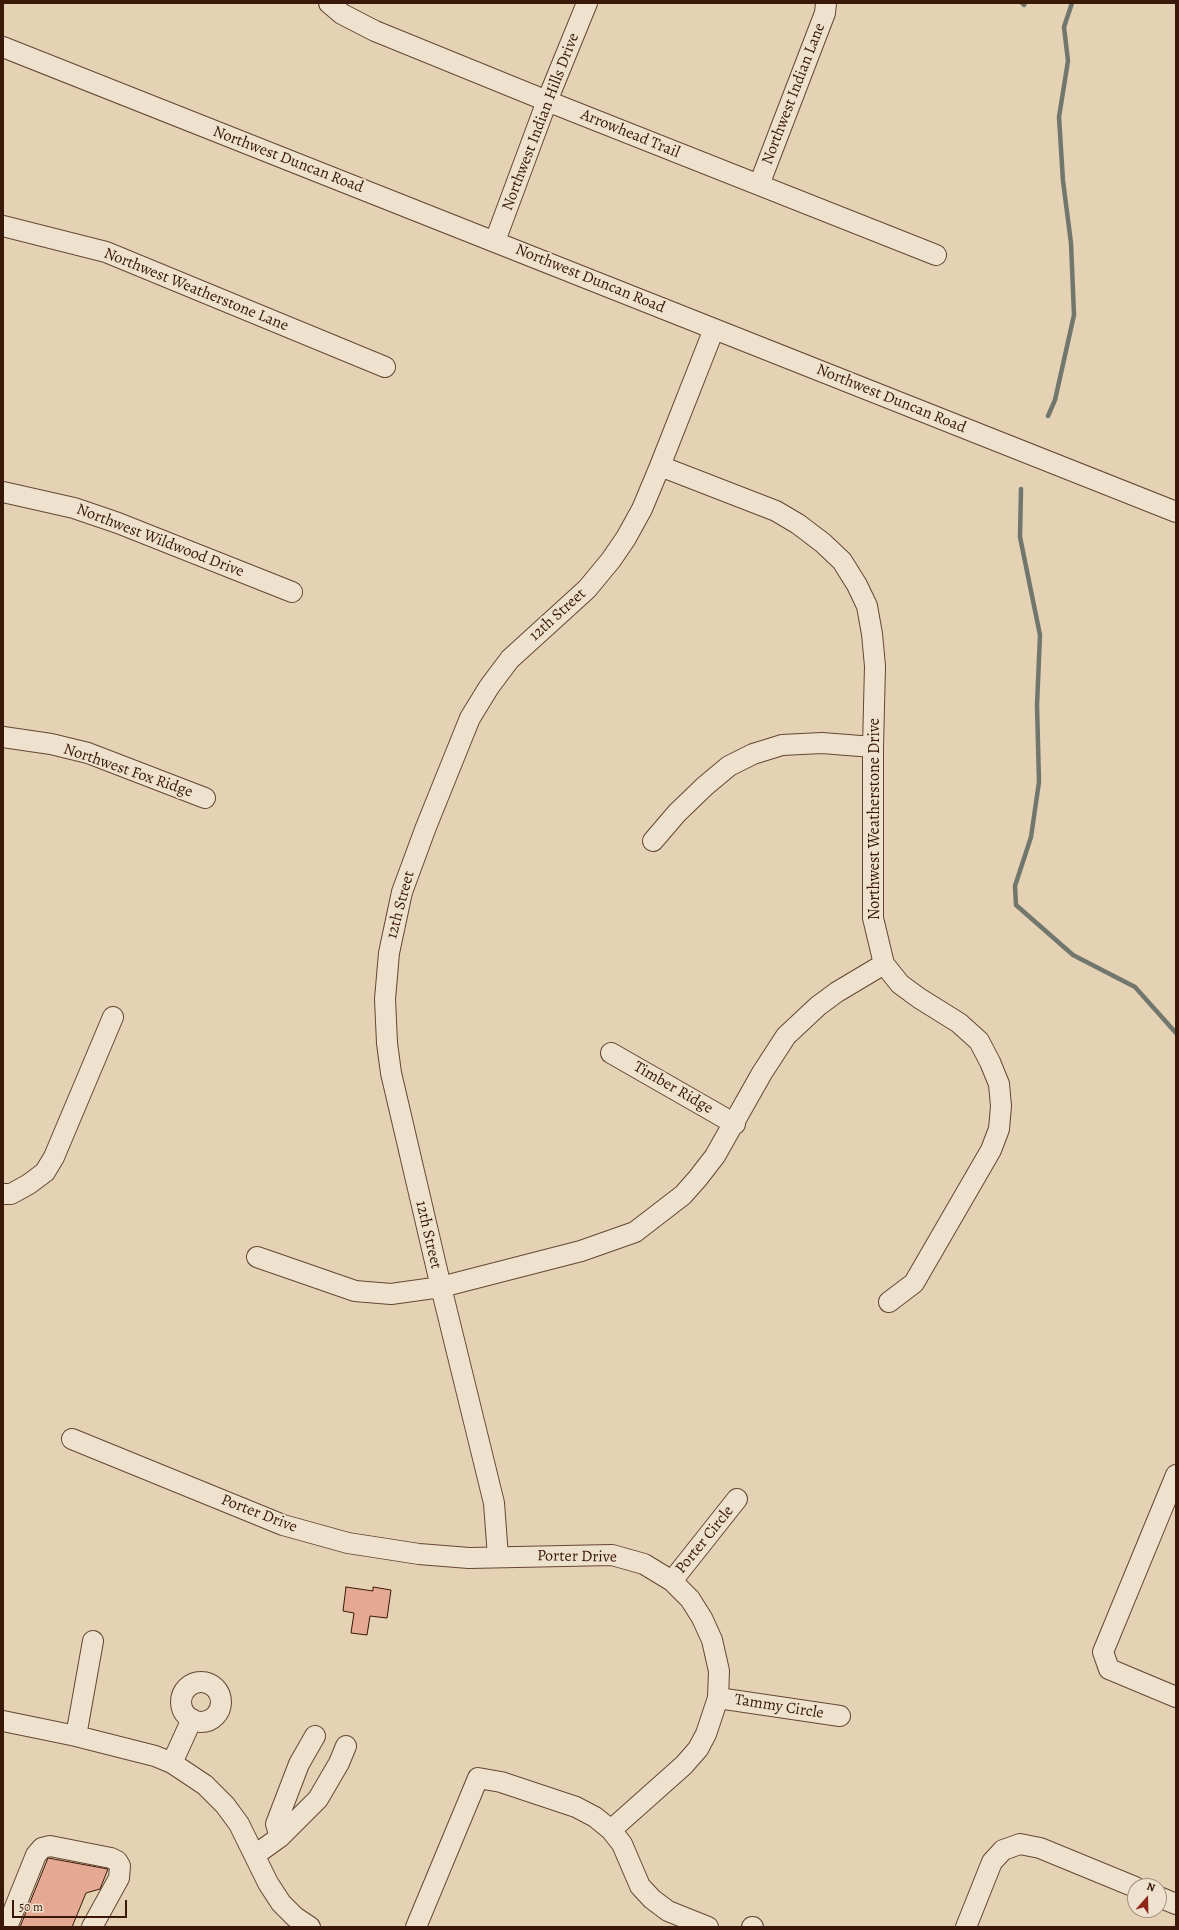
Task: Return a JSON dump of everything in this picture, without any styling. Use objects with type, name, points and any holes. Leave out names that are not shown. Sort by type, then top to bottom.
[{"type":"street","name":"Arrowhead Trail","points":[[329,3],[342,14],[375,31],[547,101],[936,254]]},
{"type":"street","name":"Northwest Indian Hills Drive","points":[[495,241],[547,101],[587,3]]},
{"type":"street","name":"Northwest Indian Lane","points":[[759,185],[825,13],[826,3]]},
{"type":"street","name":"Northwest Duncan Road","points":[[3,47],[1176,512]]},
{"type":"street","name":"Northwest Weatherstone Lane","points":[[3,226],[106,252],[385,367]]},
{"type":"street","name":"12th Street","points":[[498,1557],[494,1503],[441,1287],[391,1073],[387,1043],[387,962],[402,892],[470,718],[489,687],[510,659],[587,589],[611,560],[642,509],[714,329]]},
{"type":"street","name":"Northwest Weatherstone Drive","points":[[660,466],[776,511],[798,524],[823,543],[842,561],[857,585],[867,606],[872,634],[875,666],[873,746],[873,918],[884,964],[900,984],[919,998],[959,1023],[979,1041],[999,1084],[1001,1106],[999,1129],[991,1150],[914,1283],[889,1302]]},
{"type":"street","name":"Northwest Wildwood Drive","points":[[3,492],[74,508],[118,522],[292,592]]},
{"type":"street","name":"Northwest Fox Ridge","points":[[3,737],[51,744],[88,753],[204,798]]},
{"type":"street","points":[[653,841],[705,786],[729,766],[753,754],[782,745],[822,743],[873,746]]},
{"type":"street","points":[[257,1257],[355,1291],[391,1294],[441,1287],[581,1251],[635,1232],[683,1195],[715,1156],[735,1124],[762,1073],[786,1036],[818,1006],[837,992],[884,964]]},
{"type":"street","points":[[3,1194],[11,1194],[46,1172],[54,1157],[113,1017]]},
{"type":"street","name":"Timber Ridge","points":[[611,1053],[735,1124]]},
{"type":"street","name":"Porter Drive","points":[[72,1439],[283,1525],[348,1543],[419,1554],[469,1558],[612,1556],[644,1564],[672,1581],[690,1599],[702,1618],[712,1640],[719,1671],[718,1698],[706,1734],[698,1749],[684,1765],[611,1830]]},
{"type":"street","points":[[1176,1475],[1102,1652],[1099,1666],[1176,1697]]},
{"type":"street","name":"Porter Circle","points":[[672,1581],[737,1500]]},
{"type":"street","points":[[76,1736],[93,1640]]},
{"type":"street","name":"Tammy Circle","points":[[718,1698],[840,1716]]},
{"type":"street","points":[[172,1762],[192,1719]]},
{"type":"street","points":[[3,1721],[132,1749],[172,1762],[205,1785],[225,1805],[239,1824],[268,1883],[281,1903],[295,1917],[310,1927]]},
{"type":"street","points":[[280,1837],[276,1824],[299,1764],[315,1736]]},
{"type":"street","points":[[255,1856],[280,1837],[318,1799],[339,1763],[346,1746]]},
{"type":"street","points":[[416,1927],[478,1778],[501,1782],[576,1807],[595,1816],[611,1830],[622,1844],[632,1871],[640,1886],[652,1899],[668,1911],[708,1927]]},
{"type":"street","points":[[966,1927],[992,1862],[1003,1850],[1020,1844],[1040,1848],[1127,1884]]},
{"type":"street","points":[[7,1927],[36,1855],[42,1848],[50,1846],[111,1858],[120,1866],[119,1878],[92,1927]]},
{"type":"building","points":[[346,1587],[373,1591],[373,1587],[391,1590],[387,1618],[370,1616],[367,1635],[351,1633],[354,1613],[343,1611]]},
{"type":"building","points":[[48,1858],[108,1869],[100,1889],[86,1893],[72,1927],[20,1927]]},
{"type":"waterway","points":[[1022,3],[1024,5],[1025,3]]},
{"type":"waterway","points":[[1048,416],[1055,400],[1074,315],[1071,243],[1063,181],[1059,117],[1068,61],[1064,27],[1072,3]]},
{"type":"waterway","points":[[1021,489],[1020,537],[1040,635],[1037,705],[1039,782],[1031,837],[1015,886],[1016,905],[1073,955],[1135,987],[1176,1033]]}]
